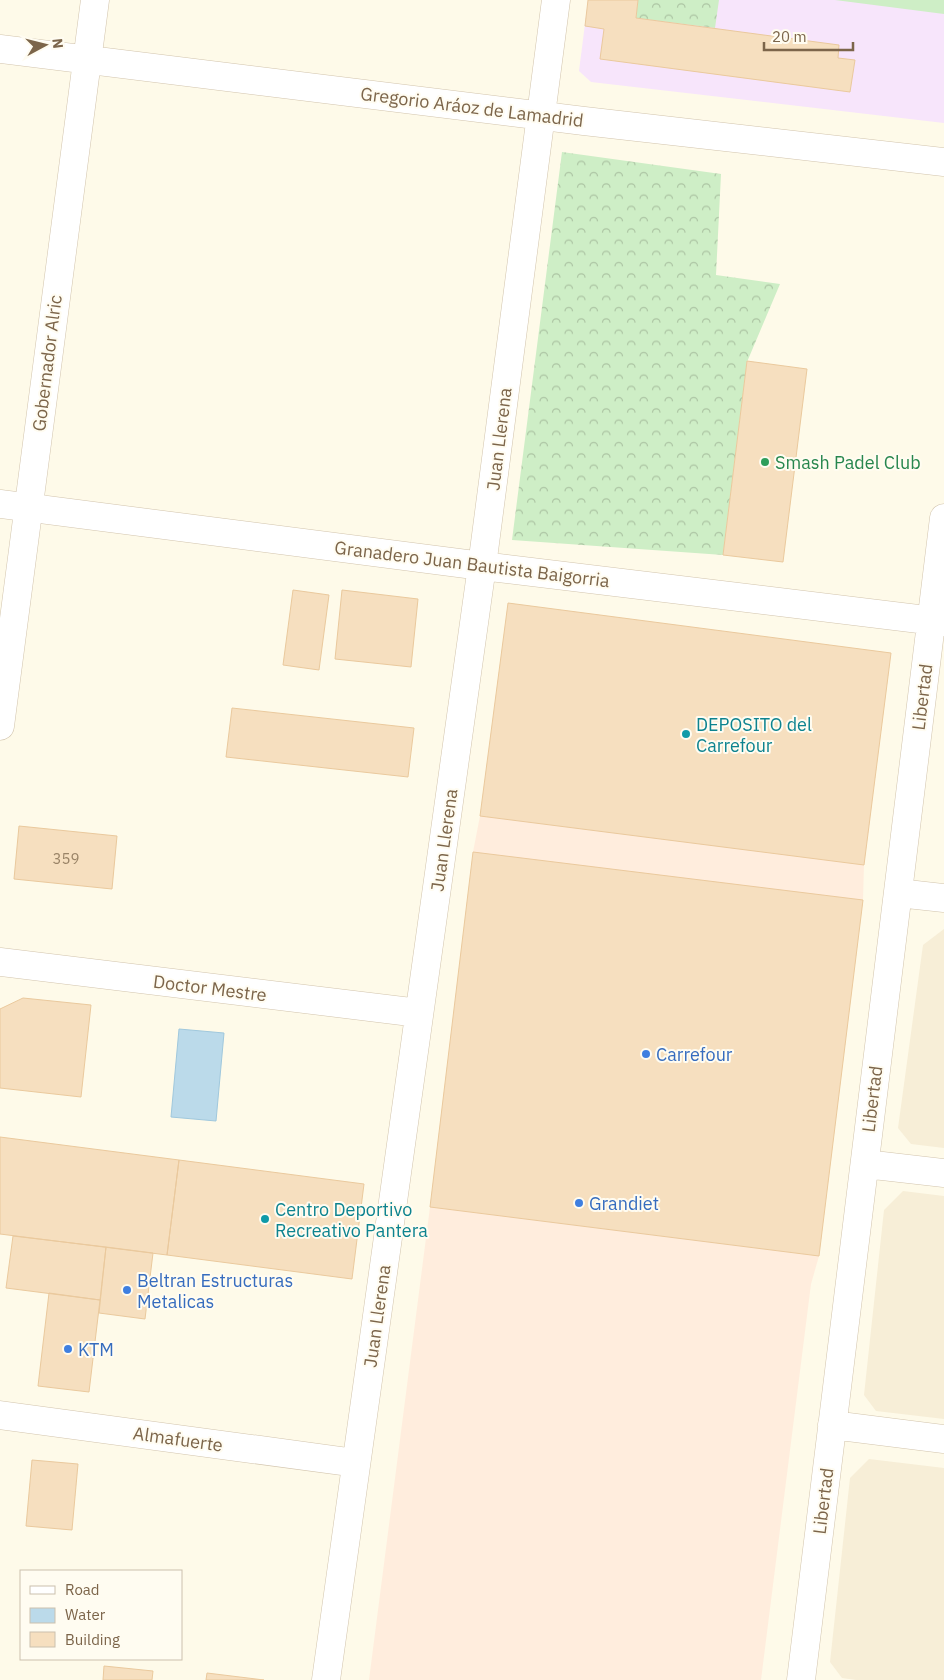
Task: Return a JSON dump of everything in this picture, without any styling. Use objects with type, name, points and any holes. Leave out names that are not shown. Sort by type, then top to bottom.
[{"type":"street","name":"Gobernador Alric","points":[[0,726],[95,0]]},
{"type":"street","name":"Juan Llerena","points":[[326,1680],[482,566],[556,0]]},
{"type":"street","name":"Gregorio Aráoz de Lamadrid","points":[[0,49],[87,61],[944,162]]},
{"type":"street","name":"Granadero Juan Bautista Baigorria","points":[[0,504],[482,566],[938,621]]},
{"type":"street","name":"Libertad","points":[[801,1680],[898,893],[938,621],[944,518]]},
{"type":"street","points":[[898,893],[944,898]]},
{"type":"street","name":"Doctor Mestre","points":[[0,962],[419,1014]]},
{"type":"street","points":[[865,1164],[944,1173]]},
{"type":"street","name":"Almafuerte","points":[[0,1415],[356,1463]]},
{"type":"street","points":[[832,1425],[944,1439]]},
{"type":"shaded area","points":[[588,0],[944,0],[944,123],[591,82],[579,71]]},
{"type":"shaded area","points":[[508,603],[891,653],[864,865],[863,900],[819,1256],[811,1284],[761,1680],[369,1680],[430,1207],[473,852],[480,816]]},
{"type":"shaded area","points":[[944,929],[944,1148],[911,1144],[898,1128],[923,945]]},
{"type":"shaded area","points":[[903,1191],[944,1196],[944,1419],[876,1411],[864,1395],[884,1210]]},
{"type":"shaded area","points":[[869,1459],[944,1468],[944,1680],[856,1680],[842,1678],[830,1662],[850,1478]]},
{"type":"green space","points":[[638,0],[719,0],[715,28],[636,18]]},
{"type":"green space","points":[[835,0],[944,0],[944,14]]},
{"type":"green space","points":[[562,152],[721,174],[716,275],[780,284],[747,362],[723,555],[512,540]]},
{"type":"water","points":[[179,1029],[224,1033],[216,1121],[171,1117]]},
{"type":"building","points":[[588,0],[638,0],[636,18],[839,45],[838,58],[855,60],[850,92],[600,59],[604,29],[585,26]]},
{"type":"building","name":"Smash Padel Club","points":[[747,361],[807,369],[783,562],[723,555]]},
{"type":"building","points":[[293,590],[329,595],[319,670],[283,665]]},
{"type":"building","points":[[342,590],[418,599],[411,667],[335,659]]},
{"type":"building","name":"DEPOSITO del Carrefour","points":[[508,603],[891,653],[864,865],[480,816]]},
{"type":"building","points":[[232,708],[414,728],[408,777],[226,757]]},
{"type":"building","points":[[19,826],[117,836],[112,889],[14,879]]},
{"type":"building","name":"Carrefour","points":[[473,852],[863,900],[819,1256],[430,1207]]},
{"type":"building","points":[[23,998],[91,1005],[81,1097],[0,1088],[0,1009]]},
{"type":"building","points":[[0,1137],[179,1160],[167,1255],[0,1234]]},
{"type":"building","name":"Centro Deportivo Recreativo Pantera","points":[[179,1160],[364,1184],[352,1279],[167,1255]]},
{"type":"building","points":[[13,1236],[106,1247],[100,1300],[6,1288]]},
{"type":"building","points":[[106,1247],[153,1253],[145,1319],[99,1313]]},
{"type":"building","name":"KTM","points":[[49,1293],[100,1300],[89,1392],[38,1386]]},
{"type":"building","points":[[32,1460],[78,1464],[72,1530],[26,1526]]},
{"type":"building","points":[[104,1666],[153,1671],[152,1680],[103,1680]]},
{"type":"building","points":[[207,1673],[264,1680],[206,1680]]},
{"type":"place","name":"Smash Padel Club","points":[[765,462]]},
{"type":"place","name":"DEPOSITO del Carrefour","points":[[686,734]]},
{"type":"place","name":"Carrefour","points":[[646,1054]]},
{"type":"place","name":"Grandiet","points":[[579,1203]]},
{"type":"place","name":"Centro Deportivo Recreativo Pantera","points":[[265,1219]]},
{"type":"place","name":"Beltran Estructuras Metalicas","points":[[127,1290]]},
{"type":"place","name":"KTM","points":[[68,1349]]}]
